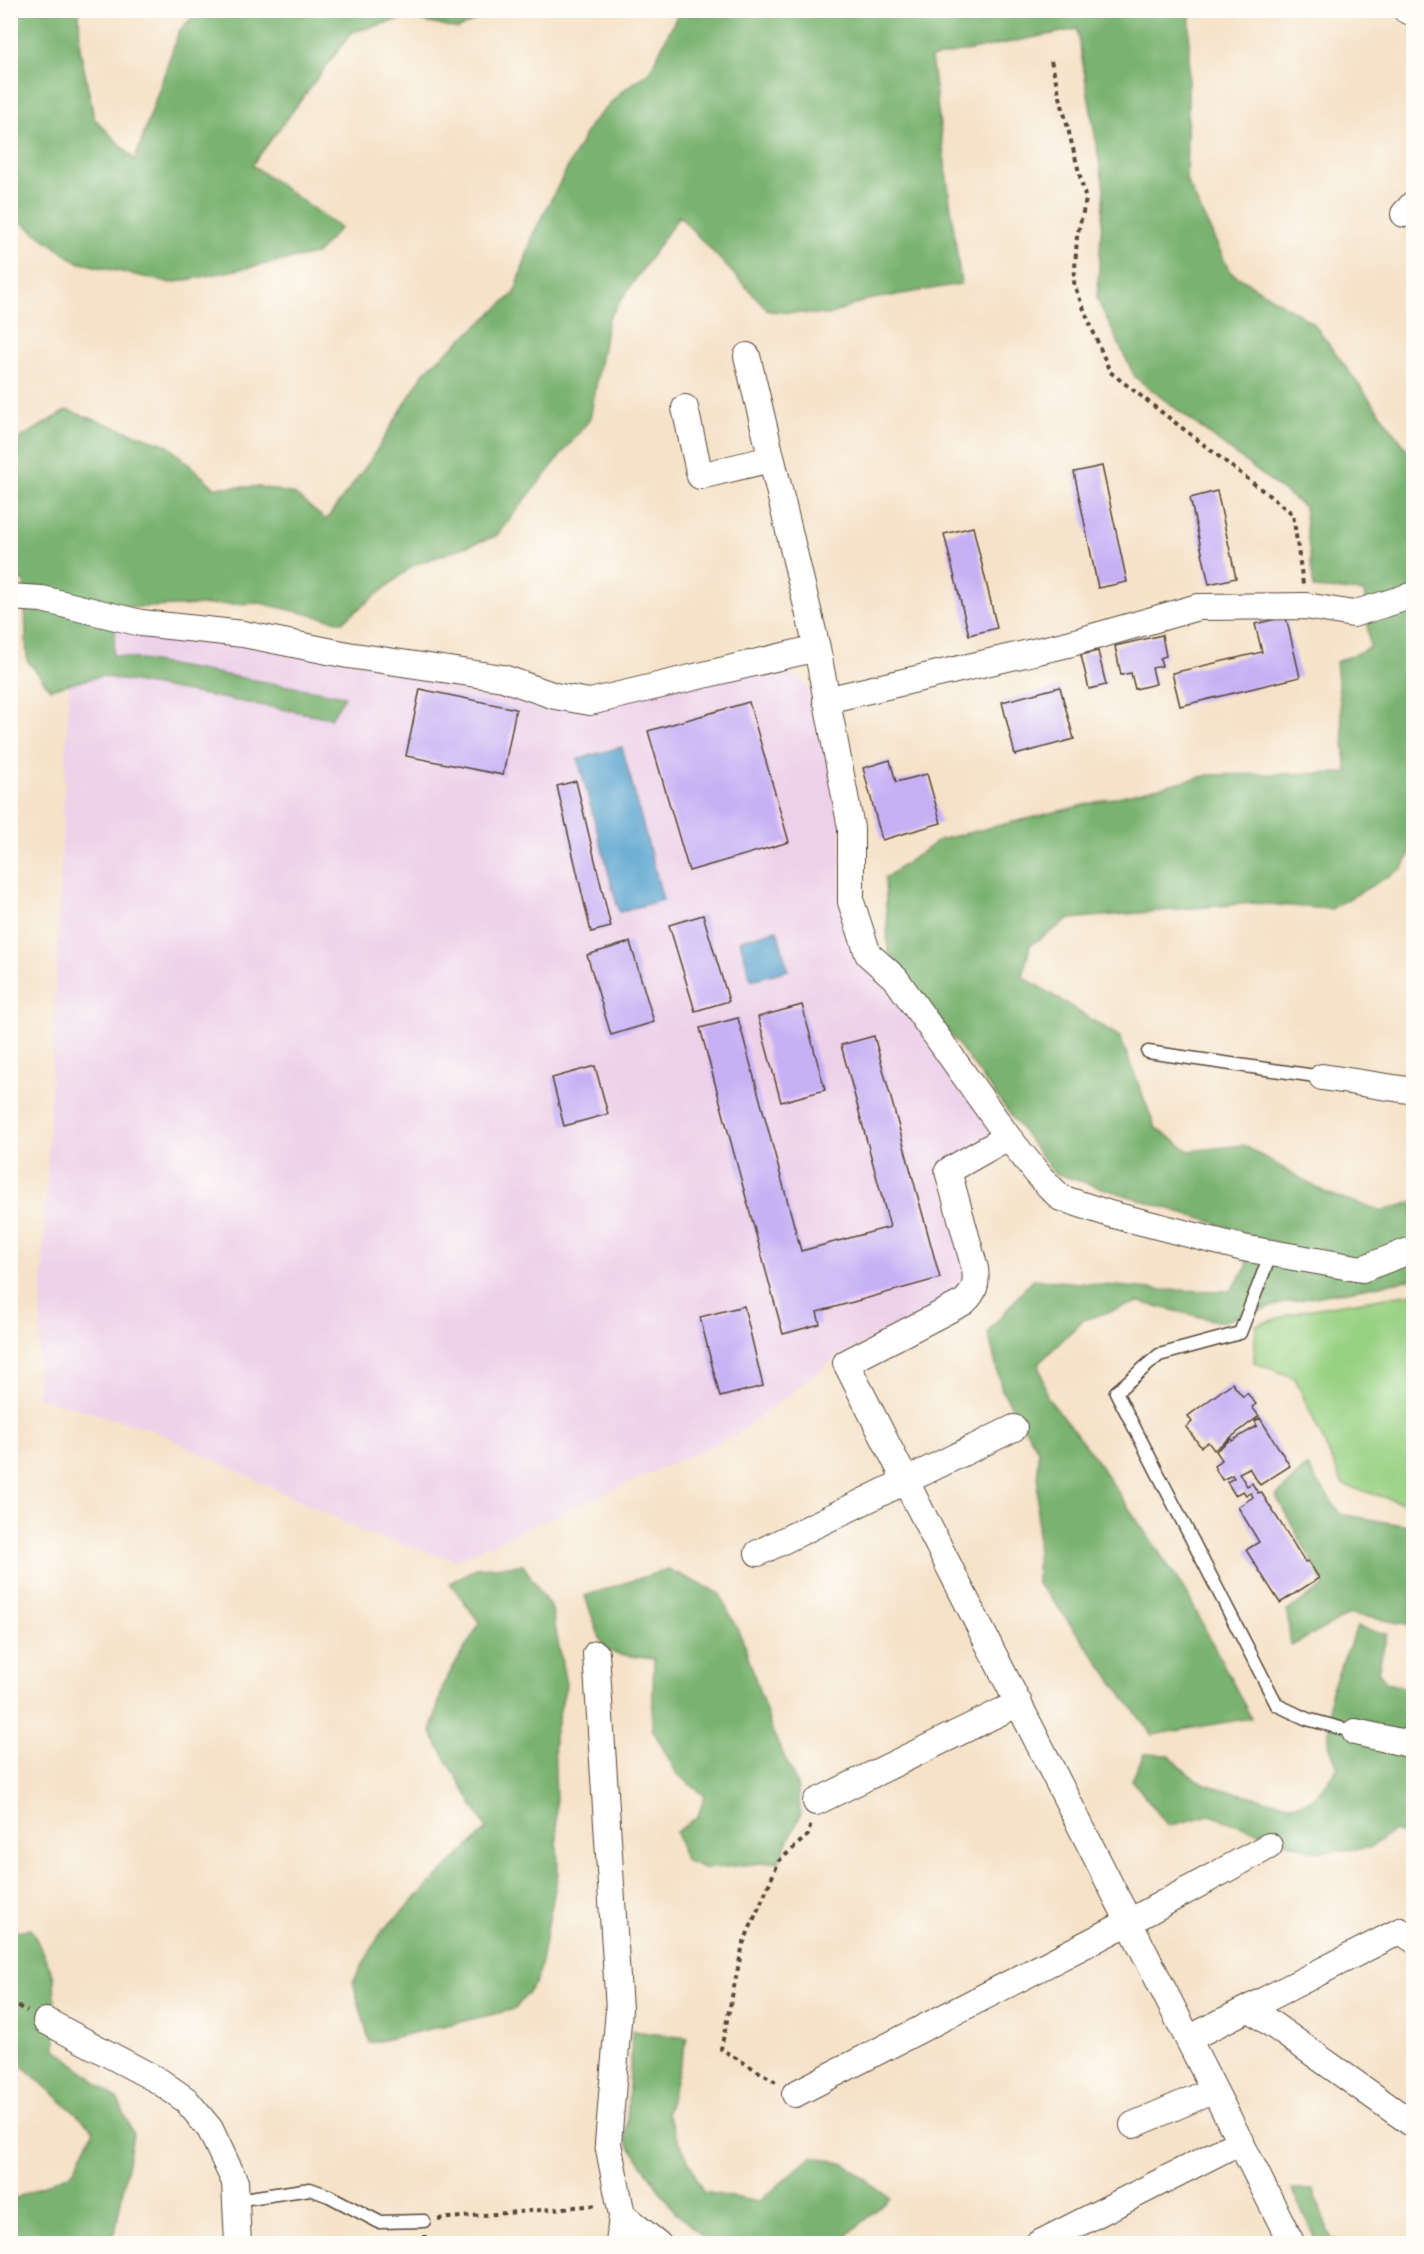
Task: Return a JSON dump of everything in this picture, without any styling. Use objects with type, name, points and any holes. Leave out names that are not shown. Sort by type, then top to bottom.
[{"type":"street","points":[[1406,10],[1413,13]]},
{"type":"street","points":[[747,356],[817,648],[851,828],[851,902],[868,954],[896,979],[1008,1137],[1041,1178],[1061,1198],[1110,1214],[1271,1253],[1362,1269],[1413,1249]]},
{"type":"street","points":[[685,408],[700,476],[771,459]]},
{"type":"street","points":[[826,700],[1068,644],[1197,608],[1306,606],[1353,614],[1413,595]]},
{"type":"street","points":[[10,597],[42,599],[141,623],[243,634],[348,655],[503,678],[555,696],[590,702],[817,648]]},
{"type":"street","points":[[1322,1077],[1413,1091]]},
{"type":"street","points":[[1008,1137],[948,1171],[975,1269],[977,1280],[973,1293],[964,1302],[846,1363],[1292,2244]]},
{"type":"street","points":[[758,1553],[1014,1428]]},
{"type":"street","points":[[596,1654],[619,2009],[609,2144],[621,2209],[620,2244]]},
{"type":"street","points":[[816,1802],[1019,1703]]},
{"type":"street","points":[[1355,1732],[1413,1745]]},
{"type":"street","points":[[795,2094],[1130,1922],[1269,1846]]},
{"type":"street","points":[[1188,2038],[1400,1931],[1413,1940]]},
{"type":"street","points":[[1249,2008],[1413,2125]]},
{"type":"street","points":[[46,2021],[159,2081],[186,2100],[210,2128],[236,2182],[238,2244]]},
{"type":"street","points":[[1133,2125],[1214,2090]]},
{"type":"street","points":[[1038,2244],[1240,2142]]},
{"type":"street","points":[[621,2209],[658,2244]]},
{"type":"lane","points":[[1148,1052],[1322,1077]]},
{"type":"lane","points":[[1271,1253],[1240,1334],[1159,1355],[1116,1392],[1277,1705],[1307,1719],[1355,1732]]},
{"type":"lane","points":[[236,2200],[310,2189],[329,2196],[379,2223],[424,2221]]},
{"type":"path","points":[[1051,61],[1086,200],[1077,236],[1074,285],[1110,372],[1293,514],[1306,606]]},
{"type":"path","points":[[795,2094],[721,2049],[743,1944],[779,1861],[808,1835],[816,1802]]},
{"type":"path","points":[[425,2244],[424,2221],[621,2209]]},
{"type":"shaded area","points":[[72,617],[486,683],[553,706],[776,669],[790,673],[803,682],[813,695],[841,822],[841,896],[855,961],[891,987],[991,1130],[989,1139],[938,1166],[967,1266],[963,1291],[833,1360],[738,1434],[456,1560],[370,1535],[151,1429],[37,1397]]},
{"type":"green space","points":[[11,10],[79,11],[80,49],[94,118],[135,160],[179,31],[199,11],[495,11],[458,29],[406,18],[352,32],[252,165],[340,228],[316,254],[171,283],[77,262],[11,215]]},
{"type":"green space","points":[[675,11],[1190,11],[1186,179],[1230,272],[1313,323],[1414,459],[1414,844],[1403,868],[1331,909],[1252,903],[1070,919],[1030,945],[1023,977],[1120,1037],[1155,1127],[1189,1151],[1243,1145],[1326,1193],[1382,1211],[1413,1202],[1413,1279],[1287,1302],[1221,1322],[1139,1302],[1083,1320],[1039,1363],[1047,1397],[1090,1451],[1187,1594],[1251,1718],[1152,1735],[1052,1599],[1037,1584],[1038,1450],[1002,1390],[988,1332],[1033,1279],[1163,1290],[1230,1291],[1247,1267],[1241,1231],[1054,1173],[888,951],[885,878],[939,840],[1209,775],[1347,773],[1336,662],[1370,648],[1364,592],[1314,588],[1304,507],[1135,377],[1097,299],[1104,188],[1077,29],[931,58],[961,284],[867,300],[829,315],[769,311],[679,216],[608,319],[590,419],[496,536],[414,565],[342,622],[260,603],[117,608],[113,655],[345,696],[331,718],[101,676],[50,689],[27,660],[24,581],[11,579],[11,444],[67,410],[167,445],[214,487],[260,487],[294,494],[326,520],[370,461],[425,371],[515,293],[533,234],[590,125],[621,92],[650,71],[677,16]]},
{"type":"green space","points":[[1414,1293],[1413,1506],[1343,1485],[1295,1378],[1254,1362],[1256,1325],[1305,1310]]},
{"type":"green space","points":[[1307,1466],[1340,1514],[1413,1527],[1413,1625],[1350,1614],[1291,1646],[1287,1611],[1325,1585],[1276,1496]]},
{"type":"green space","points":[[523,1565],[552,1610],[566,1685],[554,1735],[558,1874],[537,1981],[515,2009],[370,2043],[353,1982],[382,1931],[487,1829],[431,1733],[444,1683],[480,1623],[450,1583],[476,1568]]},
{"type":"green space","points":[[668,1569],[719,1593],[743,1641],[773,1733],[797,1784],[801,1814],[779,1861],[706,1869],[685,1860],[676,1832],[698,1816],[705,1796],[677,1774],[652,1728],[654,1659],[615,1654],[602,1644],[585,1596]]},
{"type":"green space","points":[[1357,1627],[1387,1634],[1378,1671],[1386,1682],[1413,1691],[1413,1837],[1393,1831],[1369,1848],[1317,1852],[1210,1815],[1168,1826],[1132,1780],[1144,1754],[1170,1755],[1184,1770],[1201,1782],[1266,1800],[1299,1804],[1311,1798],[1321,1789],[1338,1767],[1328,1742],[1330,1693]]},
{"type":"green space","points":[[31,1928],[54,1977],[56,2049],[118,2100],[133,2134],[115,2233],[108,2243],[11,2243],[10,2201],[73,2172],[94,2130],[11,2056],[11,1933]]},
{"type":"green space","points":[[632,2031],[687,2038],[667,2114],[703,2192],[759,2202],[812,2156],[845,2164],[890,2198],[838,2243],[710,2243],[675,2212],[626,2141]]},
{"type":"green space","points":[[1292,2190],[1314,2190],[1331,2240],[1365,2243],[1317,2243]]},
{"type":"water","points":[[622,747],[663,900],[619,912],[578,759]]},
{"type":"water","points":[[777,930],[788,970],[751,980],[740,940]]},
{"type":"building","points":[[1102,466],[1127,582],[1098,588],[1074,472]]},
{"type":"building","points":[[1217,491],[1236,578],[1209,584],[1190,498]]},
{"type":"building","points":[[973,527],[997,628],[969,635],[944,534]]},
{"type":"building","points":[[1286,617],[1300,677],[1180,706],[1172,673],[1262,652],[1255,624]]},
{"type":"building","points":[[1162,635],[1166,656],[1160,658],[1162,666],[1152,668],[1156,684],[1135,689],[1131,673],[1121,675],[1115,646]]},
{"type":"building","points":[[1098,651],[1106,685],[1089,689],[1081,655]]},
{"type":"building","points":[[1060,687],[1074,739],[1015,755],[1002,702]]},
{"type":"building","points":[[420,689],[516,709],[503,775],[406,756]]},
{"type":"building","points":[[749,702],[789,842],[689,871],[648,731]]},
{"type":"building","points":[[890,760],[896,782],[927,774],[941,823],[882,840],[863,768]]},
{"type":"building","points":[[576,781],[611,927],[591,932],[557,786]]},
{"type":"building","points":[[703,915],[729,1001],[695,1011],[669,925]]},
{"type":"building","points":[[630,942],[654,1022],[611,1035],[587,955]]},
{"type":"building","points":[[802,1005],[825,1090],[781,1102],[758,1017]]},
{"type":"building","points":[[738,1018],[801,1251],[890,1227],[841,1045],[874,1036],[940,1278],[817,1312],[820,1324],[783,1334],[700,1028]]},
{"type":"building","points":[[595,1066],[608,1114],[564,1126],[552,1078]]},
{"type":"building","points":[[744,1306],[763,1386],[720,1397],[700,1317]]},
{"type":"building","points":[[1232,1383],[1243,1397],[1247,1393],[1256,1404],[1252,1407],[1259,1416],[1214,1450],[1208,1442],[1201,1447],[1186,1427],[1192,1422],[1188,1416]]},
{"type":"building","points":[[1260,1418],[1290,1466],[1260,1485],[1249,1468],[1239,1473],[1247,1486],[1252,1483],[1258,1493],[1261,1492],[1305,1562],[1308,1561],[1319,1578],[1280,1603],[1246,1550],[1259,1542],[1238,1507],[1253,1497],[1251,1493],[1246,1495],[1243,1491],[1235,1495],[1227,1482],[1234,1478],[1232,1475],[1222,1480],[1214,1466],[1222,1460],[1216,1451],[1231,1439],[1232,1441],[1257,1426],[1255,1421]]}]
